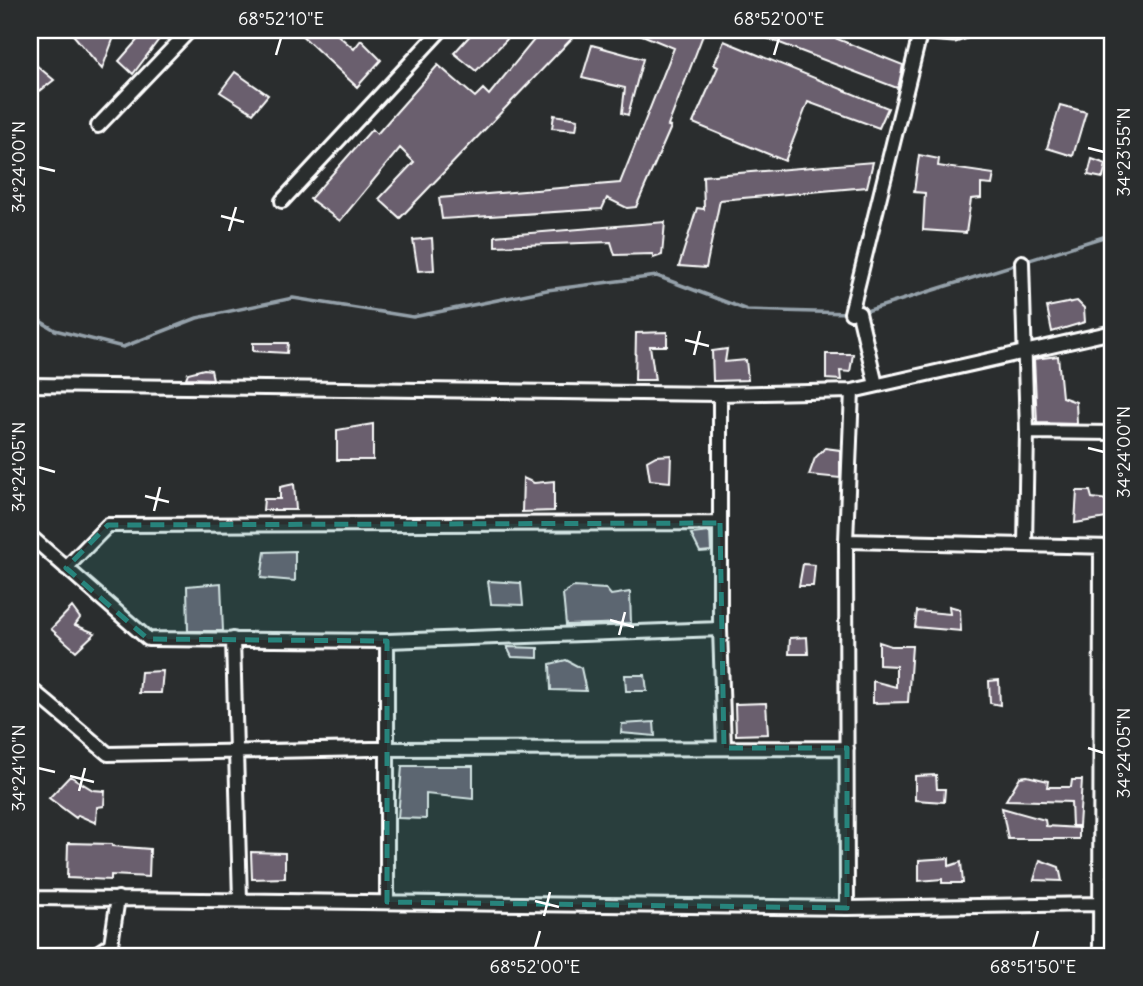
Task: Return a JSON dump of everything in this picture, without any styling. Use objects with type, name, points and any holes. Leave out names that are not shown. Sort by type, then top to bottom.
[{"type":"main road","points":[[919,30],[954,33],[962,30]]},
{"type":"street","points":[[98,126],[190,30]]},
{"type":"street","points":[[282,201],[441,30]]},
{"type":"street","points":[[876,385],[855,313],[919,30]]},
{"type":"street","points":[[1022,262],[1027,432],[1025,545]]},
{"type":"street","points":[[30,385],[720,394],[852,391],[1113,332]]},
{"type":"street","points":[[847,908],[846,541],[852,391]]},
{"type":"street","points":[[720,394],[720,629],[724,748]]},
{"type":"street","points":[[1027,432],[1113,433]]},
{"type":"street","points":[[66,568],[108,526],[720,523]]},
{"type":"street","points":[[30,536],[148,639],[387,641],[720,629]]},
{"type":"street","points":[[846,541],[1107,547],[1099,683],[1100,956]]},
{"type":"street","points":[[233,639],[240,900]]},
{"type":"street","points":[[387,641],[387,902]]},
{"type":"street","points":[[1099,683],[1113,683]]},
{"type":"street","points":[[30,688],[108,754],[385,749],[847,748]]},
{"type":"street","points":[[30,892],[36,898],[847,908],[1100,904]]},
{"type":"street","points":[[93,956],[111,944],[118,898]]},
{"type":"highlighted area","points":[[720,523],[724,748],[847,748],[847,908],[387,902],[387,641],[148,639],[66,568],[108,525]]},
{"type":"building","points":[[69,30],[108,30],[114,37],[102,69]]},
{"type":"building","points":[[146,30],[166,30],[133,74],[119,61]]},
{"type":"building","points":[[296,30],[332,30],[354,49],[361,40],[381,60],[357,87]]},
{"type":"building","points":[[475,30],[516,30],[476,71],[454,53]]},
{"type":"building","points":[[542,30],[580,30],[400,218],[379,199],[414,162],[400,148],[340,221],[310,199],[372,129],[377,134],[438,65],[475,97],[483,89],[489,95]]},
{"type":"building","points":[[630,30],[682,30],[703,35],[668,126],[671,127],[636,207],[627,208],[607,198],[602,209],[442,219],[439,198],[620,183],[674,48]]},
{"type":"building","points":[[746,30],[815,30],[903,65],[899,84],[897,88]]},
{"type":"building","points":[[724,41],[888,108],[879,128],[808,102],[785,161],[693,123],[718,67],[714,65]]},
{"type":"building","points":[[592,45],[643,59],[628,115],[622,113],[625,88],[582,78]]},
{"type":"building","points":[[30,60],[54,80],[40,91],[30,83]]},
{"type":"building","points":[[235,72],[268,95],[253,113],[220,92]]},
{"type":"building","points":[[1060,105],[1086,112],[1073,156],[1047,148]]},
{"type":"building","points":[[554,115],[578,119],[576,130],[552,128]]},
{"type":"building","points":[[919,155],[939,159],[938,166],[994,174],[992,185],[981,184],[981,198],[971,199],[966,233],[923,230],[925,193],[914,192]]},
{"type":"building","points":[[1092,159],[1106,164],[1103,178],[1088,175]]},
{"type":"building","points":[[873,162],[867,187],[720,200],[706,268],[679,266],[697,208],[704,209],[703,176]]},
{"type":"building","points":[[665,222],[662,255],[653,258],[653,254],[615,255],[611,242],[495,246],[495,236]]},
{"type":"building","points":[[432,238],[434,270],[418,271],[413,240]]},
{"type":"building","points":[[1077,301],[1084,308],[1085,322],[1052,332],[1047,307]]},
{"type":"building","points":[[667,332],[667,346],[650,346],[655,380],[635,380],[636,333]]},
{"type":"building","points":[[253,343],[288,343],[287,353],[253,351]]},
{"type":"building","points":[[727,349],[725,362],[746,360],[748,380],[713,381],[712,351]]},
{"type":"building","points":[[826,354],[853,354],[850,372],[840,371],[841,380],[826,379]]},
{"type":"building","points":[[1058,356],[1062,397],[1076,402],[1077,424],[1037,423],[1034,359]]},
{"type":"building","points":[[211,370],[213,379],[186,378],[188,373]]},
{"type":"building","points":[[373,424],[373,460],[337,460],[337,430]]},
{"type":"building","points":[[825,448],[840,450],[840,478],[809,475],[815,458]]},
{"type":"building","points":[[671,455],[670,482],[650,480],[647,461],[656,456]]},
{"type":"building","points":[[523,478],[534,483],[554,481],[554,511],[522,512]]},
{"type":"building","points":[[294,484],[296,510],[263,510],[264,499],[280,499],[280,487]]},
{"type":"building","points":[[1077,491],[1090,491],[1092,498],[1107,500],[1107,518],[1075,523]]},
{"type":"building","points":[[710,532],[711,551],[700,552],[691,534]]},
{"type":"building","points":[[295,551],[295,581],[261,578],[265,552]]},
{"type":"building","points":[[803,564],[815,565],[813,586],[799,586]]},
{"type":"building","points":[[488,581],[521,583],[523,605],[491,604]]},
{"type":"building","points":[[221,583],[223,631],[188,631],[187,586]]},
{"type":"building","points":[[573,587],[606,589],[611,595],[630,592],[631,623],[566,625],[563,594]]},
{"type":"building","points":[[949,606],[960,609],[961,631],[915,627],[917,611],[950,614]]},
{"type":"building","points":[[72,607],[80,618],[75,625],[95,633],[76,651],[51,629]]},
{"type":"building","points":[[807,637],[808,654],[789,654],[790,638]]},
{"type":"building","points":[[879,642],[891,646],[912,646],[908,702],[873,703],[873,681],[896,687],[896,666],[879,665]]},
{"type":"building","points":[[507,647],[538,648],[538,658],[512,657]]},
{"type":"building","points":[[566,660],[581,668],[586,691],[551,690],[550,664]]},
{"type":"building","points":[[163,671],[161,693],[139,693],[141,672]]},
{"type":"building","points":[[625,675],[645,675],[647,691],[626,691]]},
{"type":"building","points":[[999,680],[1000,705],[990,703],[989,681]]},
{"type":"building","points":[[766,703],[768,734],[736,735],[735,704]]},
{"type":"building","points":[[654,722],[655,736],[621,733],[622,724]]},
{"type":"building","points":[[402,766],[473,766],[473,799],[426,794],[426,819],[398,818]]},
{"type":"building","points":[[936,775],[937,789],[945,789],[944,802],[915,800],[915,776]]},
{"type":"building","points":[[70,776],[93,790],[105,791],[104,806],[97,807],[96,823],[78,815],[76,818],[49,798]]},
{"type":"building","points":[[1020,777],[1048,781],[1047,787],[1071,787],[1072,780],[1082,780],[1079,826],[1072,826],[1071,802],[1006,800]]},
{"type":"building","points":[[1002,808],[1045,820],[1046,826],[1079,828],[1079,839],[1008,839]]},
{"type":"building","points":[[68,843],[112,844],[150,849],[149,877],[111,875],[111,880],[67,878]]},
{"type":"building","points":[[251,852],[285,853],[285,878],[252,879]]},
{"type":"building","points":[[949,858],[949,866],[961,862],[963,883],[942,883],[942,879],[919,881],[919,860]]},
{"type":"building","points":[[1040,860],[1059,867],[1062,881],[1034,880]]},
{"type":"waterway","points":[[860,313],[1113,234]]},
{"type":"waterway","points":[[30,315],[55,330],[123,347],[197,318],[293,298],[413,317],[547,290],[657,276],[747,310],[849,313]]}]
